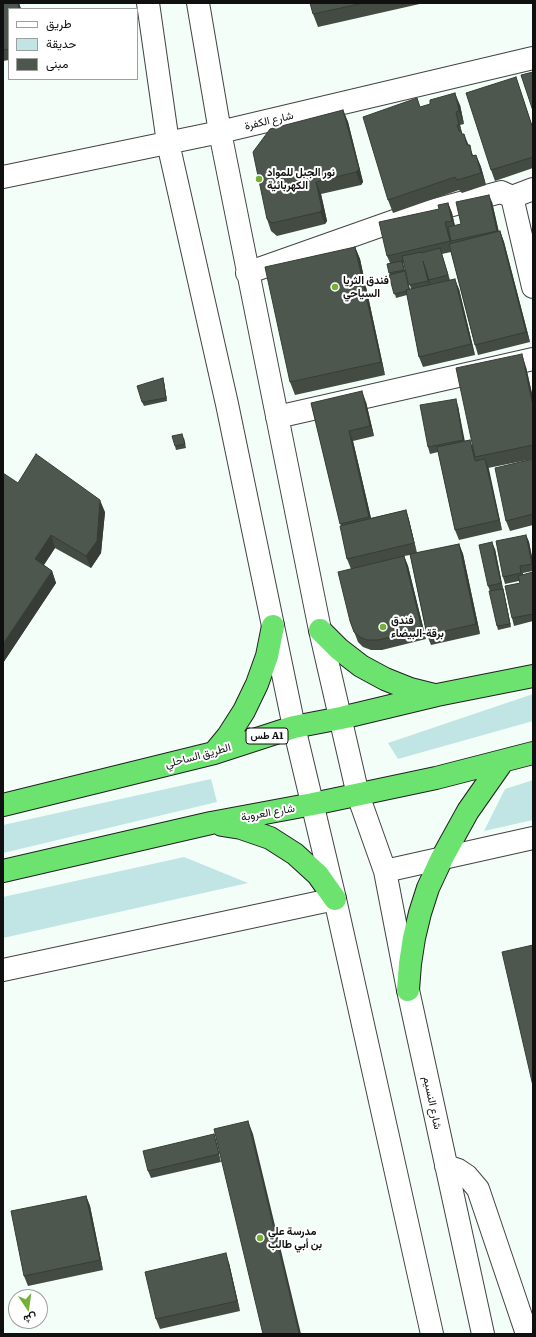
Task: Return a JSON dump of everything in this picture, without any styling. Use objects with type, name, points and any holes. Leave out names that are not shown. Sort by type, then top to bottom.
[{"type":"highway","points":[[214,753],[228,736],[244,711],[257,684],[267,656],[273,626]]},
{"type":"highway","points":[[320,630],[339,649],[367,669],[385,679],[410,689],[437,695]]},
{"type":"highway","name":"الطريق الساحلي","points":[[3,805],[214,753],[294,727],[340,718],[437,695],[533,676]]},
{"type":"highway","name":"شارع العروبة","points":[[3,872],[211,823],[358,795],[436,778],[533,752]]},
{"type":"highway","points":[[408,990],[411,957],[420,913],[428,888],[442,858],[468,811],[503,761]]},
{"type":"highway","points":[[211,823],[241,828],[270,838],[295,854],[318,875],[335,899]]},
{"type":"street","points":[[148,3],[168,143],[227,404],[294,727],[335,899],[432,1334]]},
{"type":"street","name":"شارع النسيم","points":[[198,3],[220,132],[247,272],[320,630],[358,795],[385,871],[408,990],[483,1334]]},
{"type":"street","name":"شارع الكفرة","points":[[3,177],[220,132],[533,58]]},
{"type":"street","points":[[247,272],[397,220],[501,192],[512,197],[533,189]]},
{"type":"street","points":[[512,197],[533,287]]},
{"type":"street","points":[[277,417],[533,359]]},
{"type":"street","points":[[385,871],[533,838]]},
{"type":"street","points":[[3,970],[335,899]]},
{"type":"street","points":[[446,1166],[458,1170],[467,1176],[478,1189],[526,1334]]},
{"type":"green space","points":[[533,694],[533,721],[398,759],[388,743]]},
{"type":"green space","points":[[211,779],[217,802],[3,853],[3,825]]},
{"type":"green space","points":[[533,780],[533,820],[484,831],[505,789]]},
{"type":"green space","points":[[184,857],[248,883],[3,938],[3,897]]},
{"type":"building","points":[[3,3],[18,3],[19,8],[8,8],[8,49],[3,50]]},
{"type":"building","points":[[310,3],[364,3],[313,14]]},
{"type":"building","points":[[533,72],[533,111],[521,75]]},
{"type":"building","points":[[516,77],[533,129],[533,157],[491,170],[466,93]]},
{"type":"building","points":[[455,93],[459,111],[456,112],[459,125],[457,125],[459,131],[464,134],[467,145],[470,145],[472,156],[476,155],[481,173],[457,180],[455,177],[388,200],[363,117],[417,98],[420,107],[430,104],[430,100]]},
{"type":"building","points":[[343,110],[359,169],[356,172],[316,182],[322,209],[320,212],[272,223],[267,219],[253,152],[270,129]]},
{"type":"building","points":[[489,195],[497,231],[451,241],[448,227],[461,224],[456,202]]},
{"type":"building","points":[[448,203],[452,221],[445,222],[450,241],[387,256],[379,222],[439,209],[438,205]]},
{"type":"building","points":[[500,231],[526,332],[475,345],[449,244]]},
{"type":"building","points":[[355,247],[381,362],[290,382],[265,267]]},
{"type":"building","points":[[440,248],[448,275],[429,280],[423,261],[428,281],[409,285],[402,256]]},
{"type":"building","points":[[402,261],[404,270],[389,273],[387,264]]},
{"type":"building","points":[[405,271],[409,289],[406,290],[407,291],[394,294],[389,275]]},
{"type":"building","points":[[455,279],[471,344],[419,357],[406,290]]},
{"type":"building","points":[[522,354],[533,406],[533,445],[475,457],[456,368]]},
{"type":"building","points":[[163,378],[166,398],[142,402],[137,386]]},
{"type":"building","points":[[362,391],[370,426],[349,431],[369,517],[340,524],[311,403]]},
{"type":"building","points":[[456,399],[463,440],[428,447],[420,405]]},
{"type":"building","points":[[182,434],[185,444],[175,446],[172,436]]},
{"type":"building","points":[[470,440],[475,461],[485,459],[499,520],[455,530],[437,447]]},
{"type":"building","points":[[36,454],[100,500],[97,541],[86,556],[51,535],[35,559],[52,571],[3,644],[3,473],[18,483]]},
{"type":"building","points":[[533,459],[533,514],[506,521],[495,468]]},
{"type":"building","points":[[406,510],[414,543],[347,559],[340,526]]},
{"type":"building","points":[[526,535],[532,564],[520,566],[521,573],[503,577],[496,541]]},
{"type":"building","points":[[492,542],[501,583],[488,586],[479,545]]},
{"type":"building","points":[[459,544],[476,624],[427,635],[410,554]]},
{"type":"building","points":[[404,556],[422,629],[378,640],[367,640],[360,637],[354,632],[350,621],[338,572]]},
{"type":"building","points":[[533,572],[533,614],[512,618],[505,586],[520,583],[518,576]]},
{"type":"building","points":[[503,589],[510,624],[497,626],[489,591]]},
{"type":"building","points":[[533,945],[533,1086],[502,952]]},
{"type":"building","name":"مدرسة علي بن أبي طالب","points":[[248,1121],[299,1333],[297,1334],[263,1334],[214,1129]]},
{"type":"building","points":[[214,1134],[219,1154],[148,1171],[143,1151]]},
{"type":"building","points":[[86,1196],[100,1260],[24,1276],[11,1211]]},
{"type":"building","points":[[226,1253],[237,1301],[156,1319],[145,1272]]},
{"type":"place","name":"نور الجبل للمواد الكهربائية","points":[[259,179]]},
{"type":"place","name":"فندق الثريا السياحي","points":[[335,287]]},
{"type":"place","name":"فندق برقة-البيضاء","points":[[383,627]]},
{"type":"place","name":"مدرسة علي بن أبي طالب","points":[[260,1238]]}]
